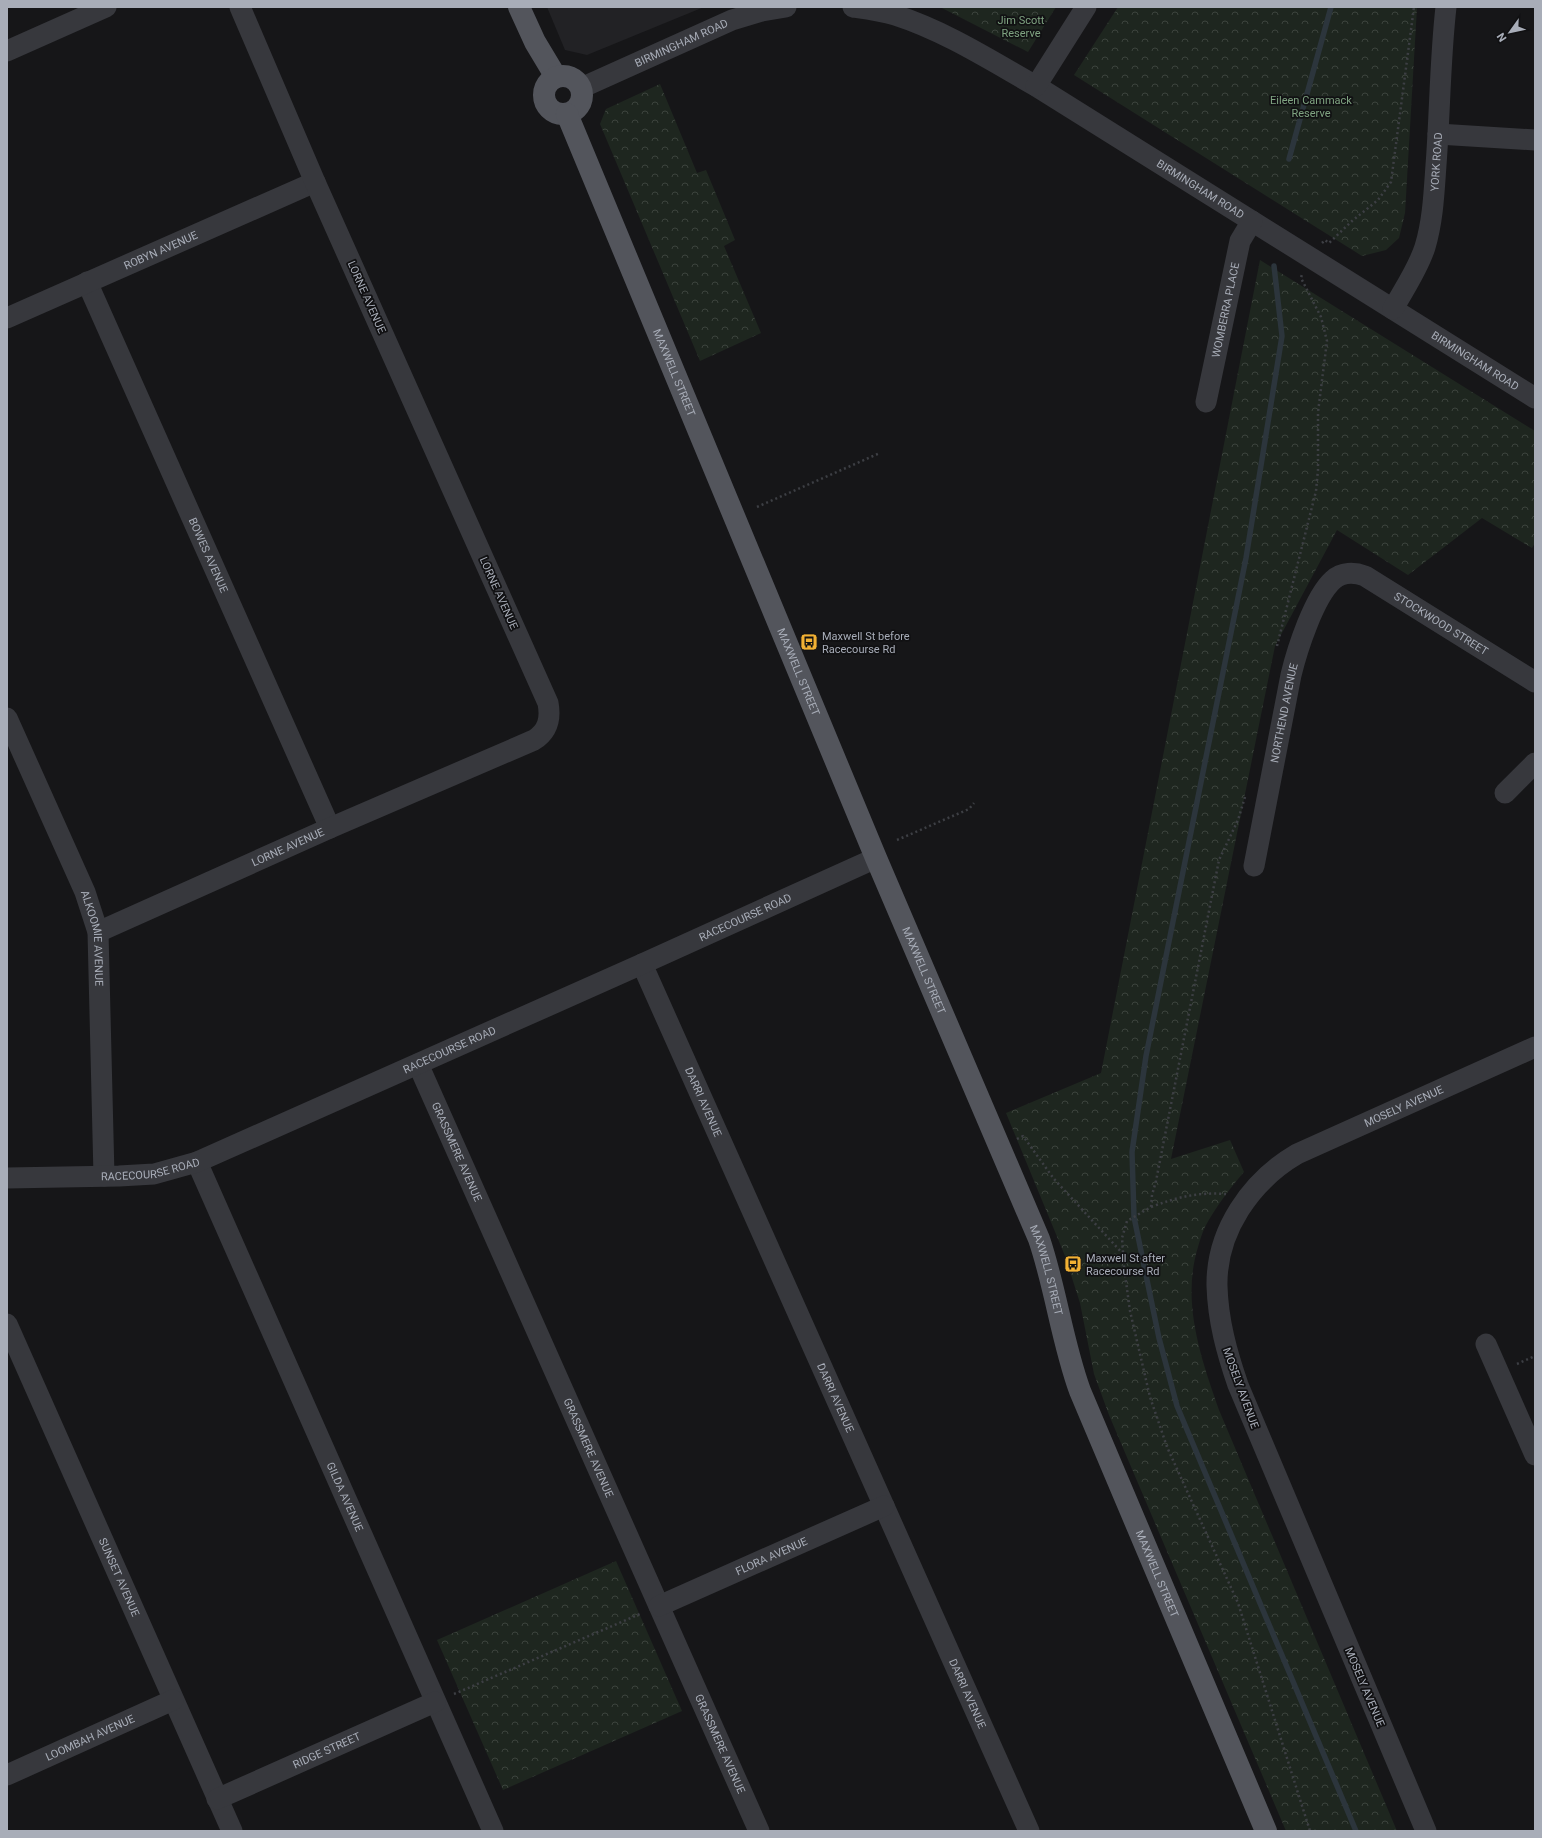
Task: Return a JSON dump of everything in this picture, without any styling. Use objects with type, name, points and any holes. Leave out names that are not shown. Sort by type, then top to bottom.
[{"type":"main road","points":[[519,7],[535,42],[556,78]]},
{"type":"main road","points":[[568,77],[573,79],[581,88],[582,99],[580,104],[576,109],[567,114],[561,114],[551,110],[545,100],[544,95],[547,84],[556,78],[568,77]]},
{"type":"main road","name":"MAXWELL STREET","points":[[567,114],[876,858],[998,1147],[1039,1239],[1046,1260],[1068,1356],[1080,1391],[1266,1831]]},
{"type":"street","points":[[7,51],[106,7]]},
{"type":"street","name":"LORNE AVENUE","points":[[98,932],[330,828],[534,740],[546,730],[550,710],[240,7]]},
{"type":"street","name":"BIRMINGHAM ROAD","points":[[581,88],[732,20],[762,11],[786,7]]},
{"type":"street","name":"BIRMINGHAM ROAD","points":[[853,7],[894,15],[922,25],[960,43],[1036,86],[1535,398]]},
{"type":"street","points":[[1036,86],[1086,7]]},
{"type":"street","name":"YORK ROAD","points":[[1393,309],[1415,270],[1431,225],[1446,7]]},
{"type":"street","points":[[1438,134],[1535,140]]},
{"type":"street","name":"ROBYN AVENUE","points":[[7,318],[316,182]]},
{"type":"street","name":"WOMBERRA PLACE","points":[[1206,402],[1240,241],[1252,221]]},
{"type":"street","name":"BOWES AVENUE","points":[[87,282],[330,828]]},
{"type":"street","name":"STOCKWOOD STREET","points":[[1344,574],[1355,573],[1365,576],[1535,682]]},
{"type":"street","name":"NORTHEND AVENUE","points":[[1254,866],[1291,675],[1300,644],[1313,612],[1328,586],[1344,574]]},
{"type":"street","name":"ALKOOMIE AVENUE","points":[[7,718],[85,892],[98,932],[104,1176]]},
{"type":"street","points":[[1504,793],[1535,763]]},
{"type":"street","name":"RACECOURSE ROAD","points":[[7,1178],[154,1174],[197,1162],[876,858]]},
{"type":"street","name":"DARRI AVENUE","points":[[642,964],[1029,1831]]},
{"type":"street","name":"MOSELY AVENUE","points":[[1426,1831],[1230,1364],[1220,1325],[1217,1286],[1218,1267],[1229,1232],[1246,1199],[1266,1175],[1297,1154],[1535,1046]]},
{"type":"street","name":"GRASSMERE AVENUE","points":[[418,1064],[759,1831]]},
{"type":"street","name":"GILDA AVENUE","points":[[197,1162],[492,1831]]},
{"type":"street","name":"SUNSET AVENUE","points":[[7,1324],[232,1831]]},
{"type":"street","points":[[1486,1344],[1535,1455]]},
{"type":"street","name":"FLORA AVENUE","points":[[659,1606],[884,1506]]},
{"type":"street","name":"LOOMBAH AVENUE","points":[[7,1775],[173,1700]]},
{"type":"street","name":"RIDGE STREET","points":[[217,1799],[435,1702]]},
{"type":"path","points":[[1325,240],[1329,243],[1352,221],[1378,200],[1391,182],[1414,7]]},
{"type":"path","points":[[1276,650],[1316,491],[1318,470],[1318,412],[1327,341],[1321,317],[1301,278]]},
{"type":"path","points":[[757,507],[880,453]]},
{"type":"path","points":[[1151,1207],[1152,1195],[1189,1017],[1218,860],[1238,820],[1246,794]]},
{"type":"path","points":[[897,840],[969,810],[974,803]]},
{"type":"path","points":[[998,1147],[1023,1136],[1054,1179],[1124,1255]]},
{"type":"path","points":[[1246,1199],[1234,1194],[1208,1193],[1183,1196],[1151,1207],[1127,1220],[1122,1238],[1124,1267],[1130,1311],[1150,1397],[1167,1448],[1238,1603],[1310,1831]]},
{"type":"path","points":[[435,1702],[659,1606]]},
{"type":"shaded area","points":[[547,7],[704,7],[587,55],[565,50]]},
{"type":"green space","name":"Jim Scott Reserve","points":[[940,7],[1056,7],[1028,52]]},
{"type":"green space","name":"Eileen Cammack Reserve","points":[[1118,7],[1417,7],[1405,213],[1399,238],[1386,250],[1362,256],[1074,75]]},
{"type":"green space","points":[[660,84],[697,173],[706,170],[735,240],[724,246],[761,333],[700,361],[600,124],[606,109]]},
{"type":"green space","points":[[1260,260],[1535,431],[1535,543],[1532,548],[1482,518],[1408,575],[1337,530],[1275,646],[1171,1159],[1230,1140],[1244,1172],[1228,1191],[1213,1213],[1201,1237],[1193,1268],[1192,1309],[1195,1330],[1219,1410],[1397,1831],[1286,1831],[1109,1415],[1094,1374],[1080,1303],[1065,1256],[1006,1113],[1101,1073]]},
{"type":"green space","points":[[616,1561],[682,1711],[503,1790],[437,1640]]},
{"type":"waterway","points":[[1289,159],[1331,7]]},
{"type":"waterway","points":[[1274,266],[1282,336],[1246,558],[1146,1056],[1132,1152],[1134,1217],[1159,1338],[1177,1406],[1356,1831]]},
{"type":"place","name":"Maxwell St before Racecourse Rd","points":[[809,642]]},
{"type":"place","name":"Maxwell St after Racecourse Rd","points":[[1073,1264]]}]
